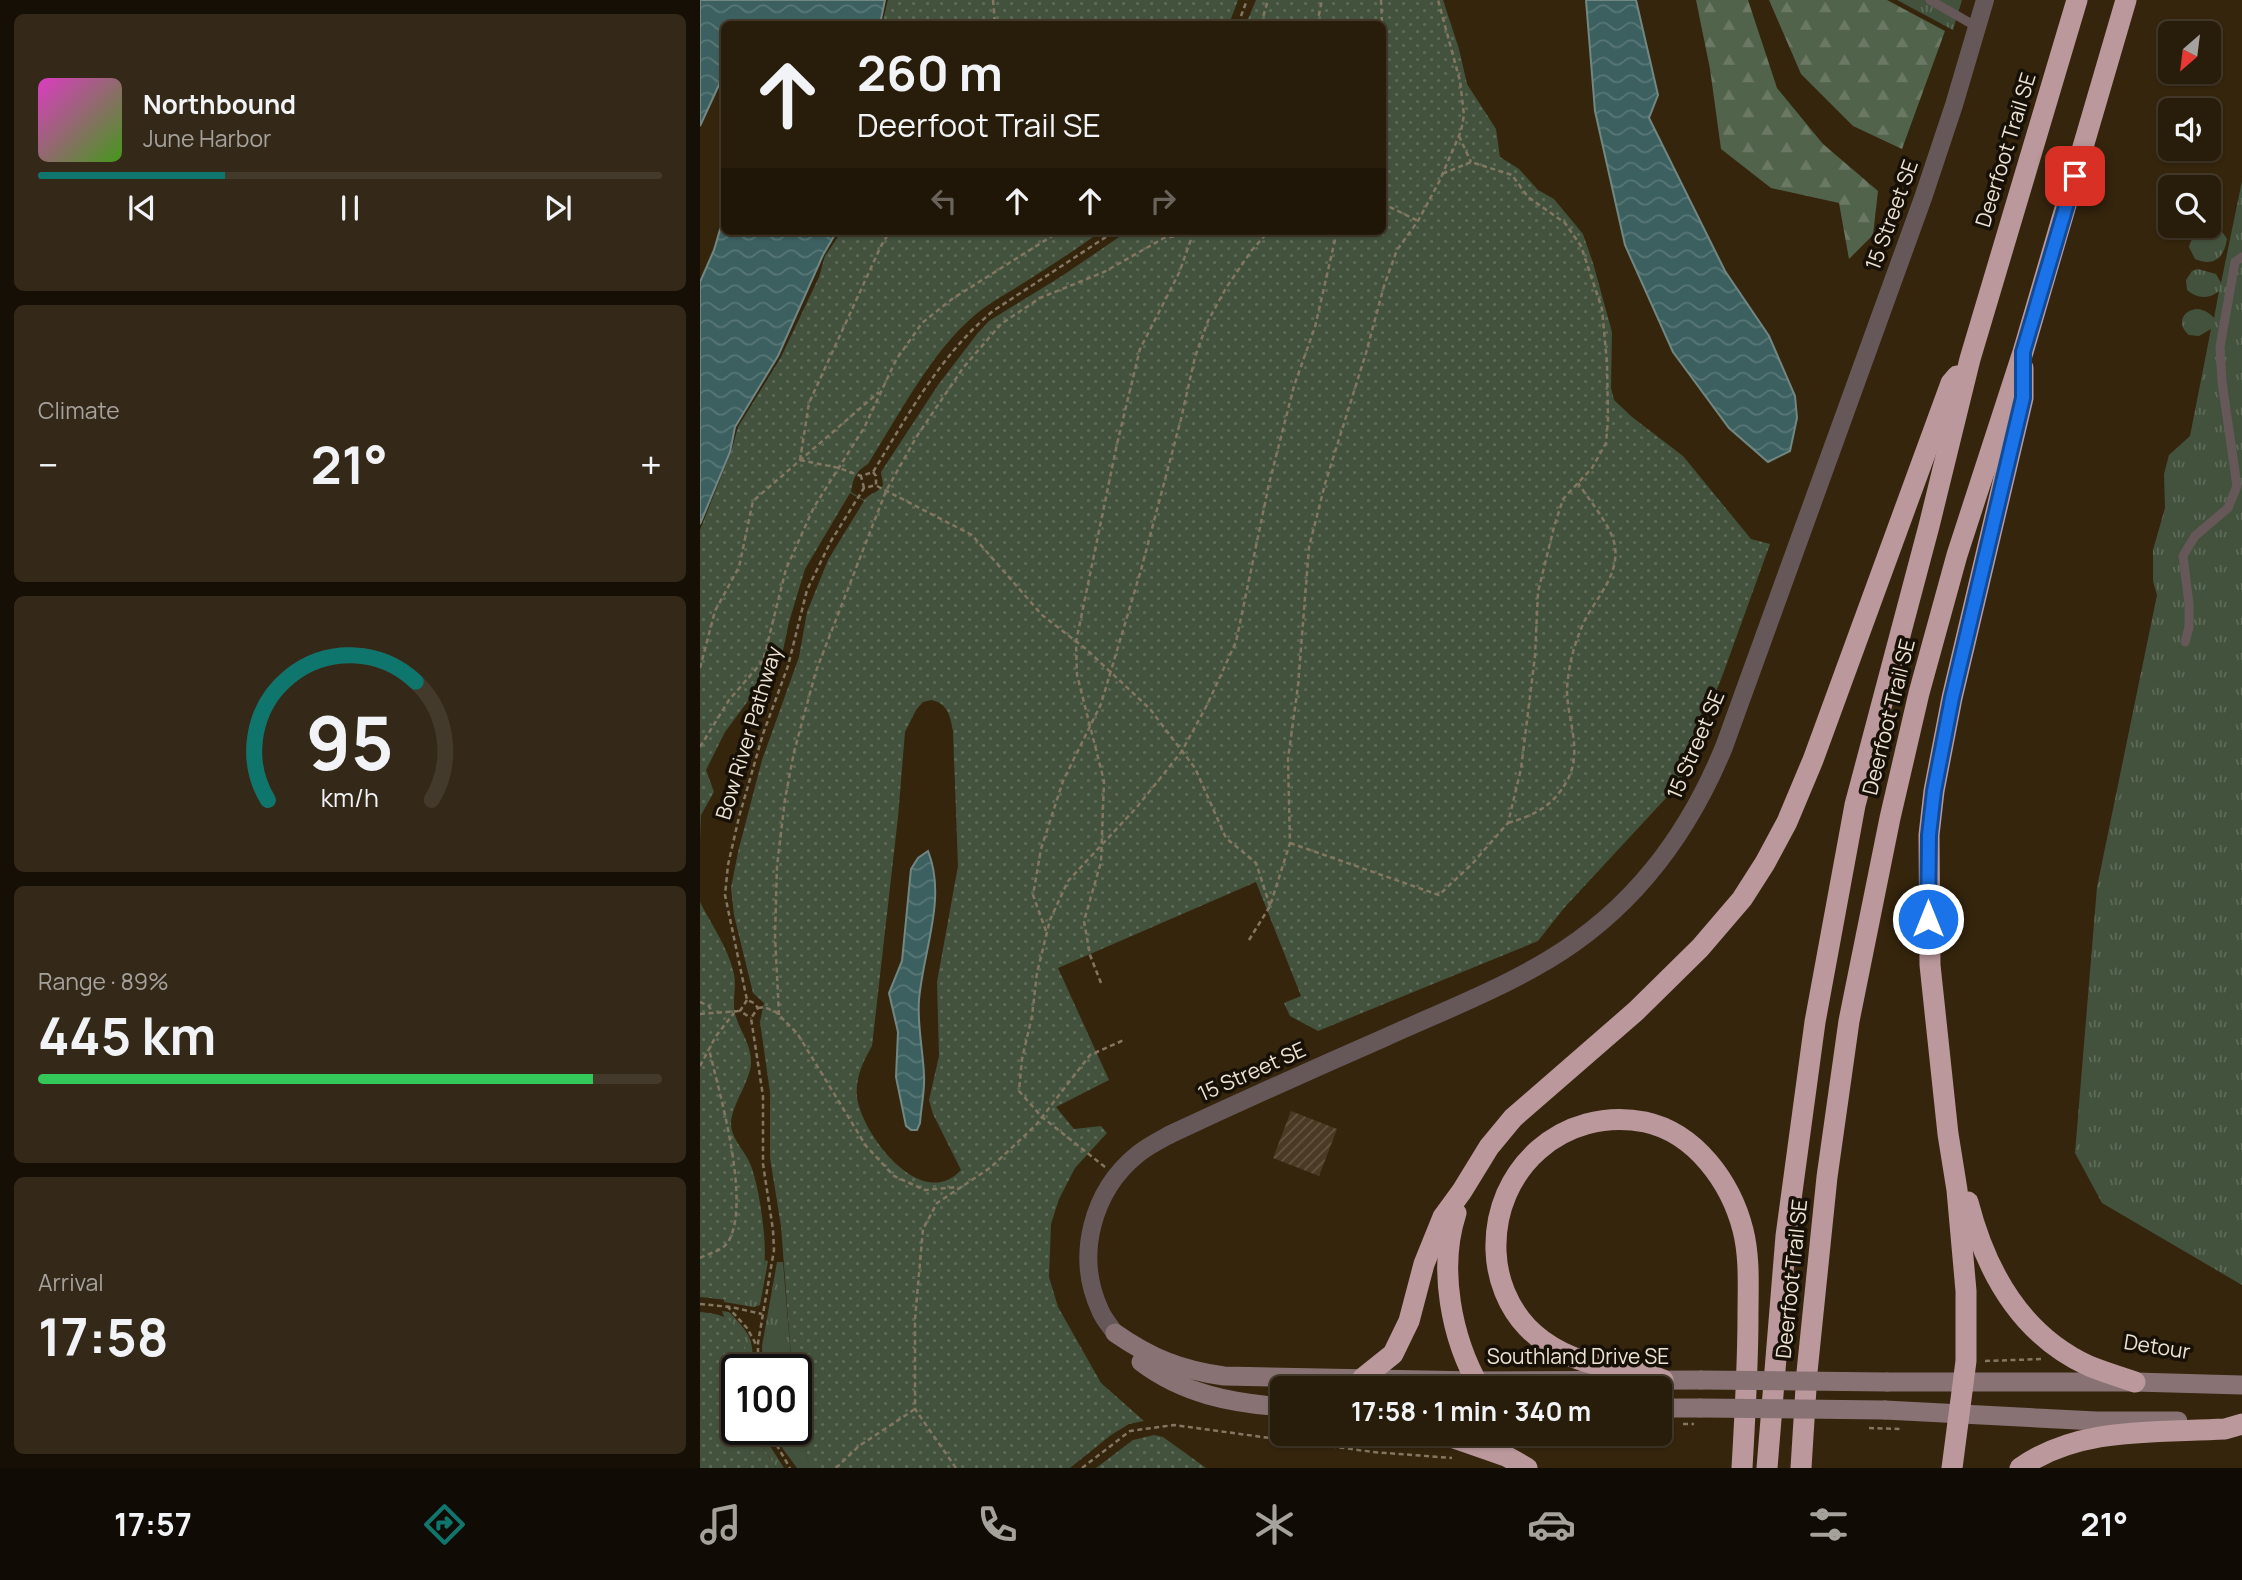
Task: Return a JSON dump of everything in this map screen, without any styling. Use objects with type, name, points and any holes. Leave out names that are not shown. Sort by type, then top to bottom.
[{"type":"highway","name":"Deerfoot Trail SE","points":[[1767,1468],[1786,1236],[1819,995],[1855,805],[1970,359],[2077,0]]},
{"type":"highway","name":"Deerfoot Trail SE","points":[[1801,1468],[1807,1372],[1827,1177],[1849,1021],[1890,818],[1919,693],[1957,555],[2023,352],[2126,0]]},
{"type":"highway","points":[[1952,1468],[1964,1383],[1965,1291],[1957,1190],[1948,1134],[1930,965],[1929,835],[1934,791],[1952,698],[2023,398],[2023,352]]},
{"type":"highway","points":[[1366,1376],[1393,1354],[1409,1321],[1424,1264],[1438,1227],[1489,1147],[1513,1118],[1636,1011],[1700,948],[1742,900],[1765,863],[1787,822],[1822,736],[1951,383],[1970,359]]},
{"type":"highway","points":[[1654,1376],[1605,1367],[1576,1359],[1554,1349],[1528,1329],[1514,1312],[1496,1268],[1495,1240],[1500,1208],[1511,1181],[1530,1155],[1555,1137],[1587,1125],[1616,1121],[1645,1122],[1670,1131],[1694,1148],[1712,1166],[1725,1184],[1735,1206],[1743,1232],[1749,1273],[1748,1361],[1742,1468]]},
{"type":"highway","points":[[1948,1134],[1987,1262],[2014,1307],[2040,1335],[2067,1354],[2088,1366],[2135,1382]]},
{"type":"highway","points":[[1462,1191],[1450,1231],[1450,1292],[1455,1321],[1475,1376]]},
{"type":"highway","points":[[2020,1468],[2063,1445],[2102,1436],[2225,1429],[2242,1423]]},
{"type":"highway","points":[[1478,1446],[1527,1468]]},
{"type":"main road","name":"Southland Drive SE","points":[[1115,1333],[1136,1348],[1172,1366],[1192,1372],[1270,1377]]},
{"type":"main road","points":[[1115,1333],[1131,1354],[1183,1387],[1237,1402],[1270,1406]]},
{"type":"main road","name":"Southland Drive SE","points":[[1672,1380],[2242,1385]]},
{"type":"main road","points":[[1672,1408],[1885,1409],[2096,1421],[2242,1423]]},
{"type":"street","name":"15 Street SE","points":[[1115,1333],[1100,1311],[1091,1282],[1087,1246],[1093,1217],[1116,1176],[1139,1153],[1171,1134],[1453,1007],[1548,961],[1609,915],[1660,863],[1708,786],[1724,747],[1923,198],[1985,0]]},
{"type":"lane","points":[[1930,0],[1977,27]]},
{"type":"lane","points":[[2185,642],[2189,626],[2189,604],[2183,556],[2194,536],[2228,508],[2238,486],[2222,382],[2220,347],[2235,262],[2242,257]]},
{"type":"path","points":[[993,0],[995,21]]},
{"type":"path","points":[[1239,21],[1247,0]]},
{"type":"path","points":[[1262,21],[1268,0]]},
{"type":"path","points":[[1318,21],[1322,0]]},
{"type":"path","points":[[1381,0],[1382,21]]},
{"type":"path","points":[[1249,940],[1270,906],[1290,843],[1288,759],[1298,686],[1309,547],[1325,484],[1397,250],[1418,221],[1442,174],[1459,135],[1464,115],[1460,81],[1438,0]]},
{"type":"path","points":[[1459,135],[1471,162]]},
{"type":"path","points":[[1290,843],[1439,895],[1472,864],[1508,823],[1521,768],[1535,656],[1538,592],[1554,527],[1563,499],[1592,468],[1606,443],[1607,363],[1602,310],[1581,246],[1564,223],[1528,197],[1512,175],[1471,162],[1442,174]]},
{"type":"path","points":[[1386,205],[1418,221]]},
{"type":"path","points":[[800,460],[809,403],[888,235]]},
{"type":"path","points":[[700,747],[729,701],[763,661],[786,569],[814,508],[864,428],[897,360],[922,323],[952,299],[1054,235]]},
{"type":"path","points":[[800,460],[839,468],[861,476],[873,472],[936,373],[975,326],[993,311],[1109,235]]},
{"type":"path","points":[[779,1015],[775,936],[777,866],[793,752],[816,671],[886,491],[917,436],[963,368],[1001,324],[1040,298],[1104,272],[1164,239],[1181,235]]},
{"type":"path","points":[[1101,982],[1090,955],[1084,921],[1101,862],[1104,782],[1077,675],[1076,642],[1117,444],[1140,349],[1179,273],[1192,235]]},
{"type":"path","points":[[1047,932],[1033,895],[1041,849],[1063,781],[1101,704],[1154,520],[1195,357],[1208,321],[1226,288],[1265,235]]},
{"type":"path","points":[[1116,1176],[1042,1117],[1019,1091],[1021,1059],[1032,1016],[1037,973],[1047,932],[1068,881],[1137,807],[1182,751],[1236,642],[1269,484],[1294,386],[1318,315],[1336,235]]},
{"type":"path","points":[[700,668],[715,611],[740,567],[753,501],[880,392]]},
{"type":"path","points":[[873,472],[876,485]]},
{"type":"path","points":[[861,476],[864,488],[876,485],[972,535],[1042,615],[1111,672],[1150,709],[1195,768],[1226,838],[1256,863],[1270,906]]},
{"type":"path","points":[[1508,823],[1533,816],[1553,799],[1566,782],[1573,766],[1576,749],[1567,692],[1570,661],[1584,622],[1611,577],[1615,564],[1616,548],[1613,537],[1578,483]]},
{"type":"path","name":"Bow River Pathway","points":[[747,1000],[725,895],[736,829],[763,734],[788,666],[807,590],[824,553],[864,488]]},
{"type":"path","points":[[740,1012],[747,1000],[758,1008],[770,1009],[797,1033],[866,1146],[894,1176],[925,1190],[962,1187]]},
{"type":"path","points":[[700,1002],[709,1006],[712,1012]]},
{"type":"path","points":[[758,1008],[751,1018],[763,1096],[764,1164],[774,1250],[762,1314],[758,1354]]},
{"type":"path","points":[[700,1014],[740,1012],[751,1018]]},
{"type":"path","points":[[700,1066],[734,1013]]},
{"type":"path","points":[[956,1468],[915,1409],[915,1319],[923,1229],[937,1203],[990,1168],[1042,1117],[1090,1055],[1124,1041]]},
{"type":"path","points":[[700,1258],[723,1248],[735,1221],[736,1184],[730,1142],[709,1049]]},
{"type":"path","points":[[700,1304],[727,1306],[762,1314]]},
{"type":"path","points":[[727,1306],[747,1328],[758,1348]]},
{"type":"path","points":[[1977,1361],[2045,1358]]},
{"type":"path","points":[[836,1468],[859,1446],[915,1409]]},
{"type":"path","points":[[1083,1468],[1130,1431],[1174,1424],[1373,1452],[1455,1458]]},
{"type":"path","points":[[777,1445],[790,1468]]},
{"type":"green space","points":[[888,0],[1238,0],[1230,21],[883,21]]},
{"type":"green space","points":[[1256,0],[1443,0],[1467,84],[1496,129],[1500,157],[1519,169],[1538,190],[1554,199],[1583,234],[1612,332],[1611,388],[1614,400],[1683,456],[1751,539],[1770,544],[1723,674],[1679,784],[1564,908],[1538,941],[1318,1031],[1290,1016],[1284,1003],[1301,996],[1256,882],[1058,968],[1109,1080],[1056,1107],[1074,1129],[1101,1126],[1107,1133],[1075,1168],[1059,1199],[1051,1224],[1049,1277],[1058,1307],[1101,1383],[1144,1421],[1129,1424],[1111,1435],[1070,1468],[810,1468],[804,1445],[812,1445],[812,1354],[791,1354],[781,1226],[770,1158],[770,1092],[760,1022],[764,1003],[753,993],[734,915],[731,888],[762,760],[799,657],[807,612],[828,560],[864,501],[850,493],[805,569],[782,655],[725,732],[706,770],[714,792],[701,815],[700,839],[700,530],[738,427],[781,357],[819,277],[825,256],[839,235],[1095,235],[987,306],[944,347],[868,464],[856,475],[851,492],[864,500],[883,485],[881,472],[938,385],[989,321],[1122,235],[1386,235],[1386,21],[1247,21]],"holes":[[[931,700],[945,707],[953,731],[958,866],[937,982],[939,1056],[929,1100],[933,1114],[961,1170],[946,1181],[929,1182],[912,1176],[896,1164],[882,1148],[861,1113],[857,1084],[860,1070],[872,1046],[905,732],[923,702]]]},
{"type":"green space","points":[[1696,0],[1748,0],[1777,88],[1823,144],[1878,191],[1873,235],[1849,259],[1839,203],[1771,188],[1721,149],[1710,69]]},
{"type":"green space","points":[[1769,0],[1887,0],[1945,31],[1902,149],[1853,126],[1801,74]]},
{"type":"green space","points":[[1897,0],[1962,0],[1953,30]]},
{"type":"green space","points":[[2242,181],[2242,1285],[2102,1203],[2075,1153],[2097,887],[2157,595],[2153,581],[2153,550],[2165,508],[2164,474],[2169,455],[2190,436],[2211,329],[2199,336],[2189,335],[2182,322],[2187,312],[2200,309],[2214,318],[2219,291],[2208,297],[2195,295],[2187,290],[2186,280],[2192,271],[2198,269],[2216,274],[2221,283]]},
{"type":"green space","points":[[2221,230],[2227,239],[2221,256],[2213,261],[2195,259],[2189,247],[2193,238],[2221,238]]},
{"type":"green space","points":[[700,902],[731,964],[735,979],[735,1012],[751,1056],[750,1069],[731,1123],[733,1135],[749,1161],[755,1178],[762,1213],[765,1254],[760,1286],[753,1295],[741,1299],[700,1297]]},
{"type":"green space","points":[[765,1260],[768,1261],[760,1305],[754,1307],[724,1302],[724,1299],[733,1300],[761,1284]]},
{"type":"green space","points":[[777,1262],[783,1262],[791,1354],[762,1354]]},
{"type":"green space","points":[[722,1311],[729,1312],[749,1338],[752,1354],[737,1354]]},
{"type":"green space","points":[[700,1312],[728,1319],[737,1330],[748,1354],[721,1354],[721,1445],[761,1445],[776,1468],[700,1468]]},
{"type":"green space","points":[[1154,1435],[1163,1437],[1206,1468],[1096,1468],[1133,1440]]},
{"type":"green space","points":[[761,1445],[769,1445],[784,1468],[776,1468]]},
{"type":"green space","points":[[781,1445],[804,1445],[810,1468],[797,1468]]},
{"type":"water","points":[[700,0],[885,0],[881,21],[721,21],[721,80],[700,126]]},
{"type":"water","points":[[1586,0],[1636,0],[1658,95],[1649,118],[1725,271],[1769,336],[1795,396],[1797,418],[1790,451],[1768,462],[1729,428],[1673,352],[1625,245],[1595,111]]},
{"type":"water","points":[[721,226],[721,235],[835,235],[778,356],[735,427],[730,452],[700,524],[700,282]]},
{"type":"water","points":[[928,851],[933,869],[935,906],[919,1000],[924,1087],[920,1123],[917,1130],[911,1130],[906,1126],[896,1077],[898,1032],[889,993],[902,961],[911,869],[918,858]]},
{"type":"building","points":[[1291,1111],[1337,1129],[1319,1176],[1273,1158]]},
{"type":"route","points":[[1928,919],[1929,835],[1934,791],[1952,698],[2023,398],[2023,352],[2075,176]]}]
